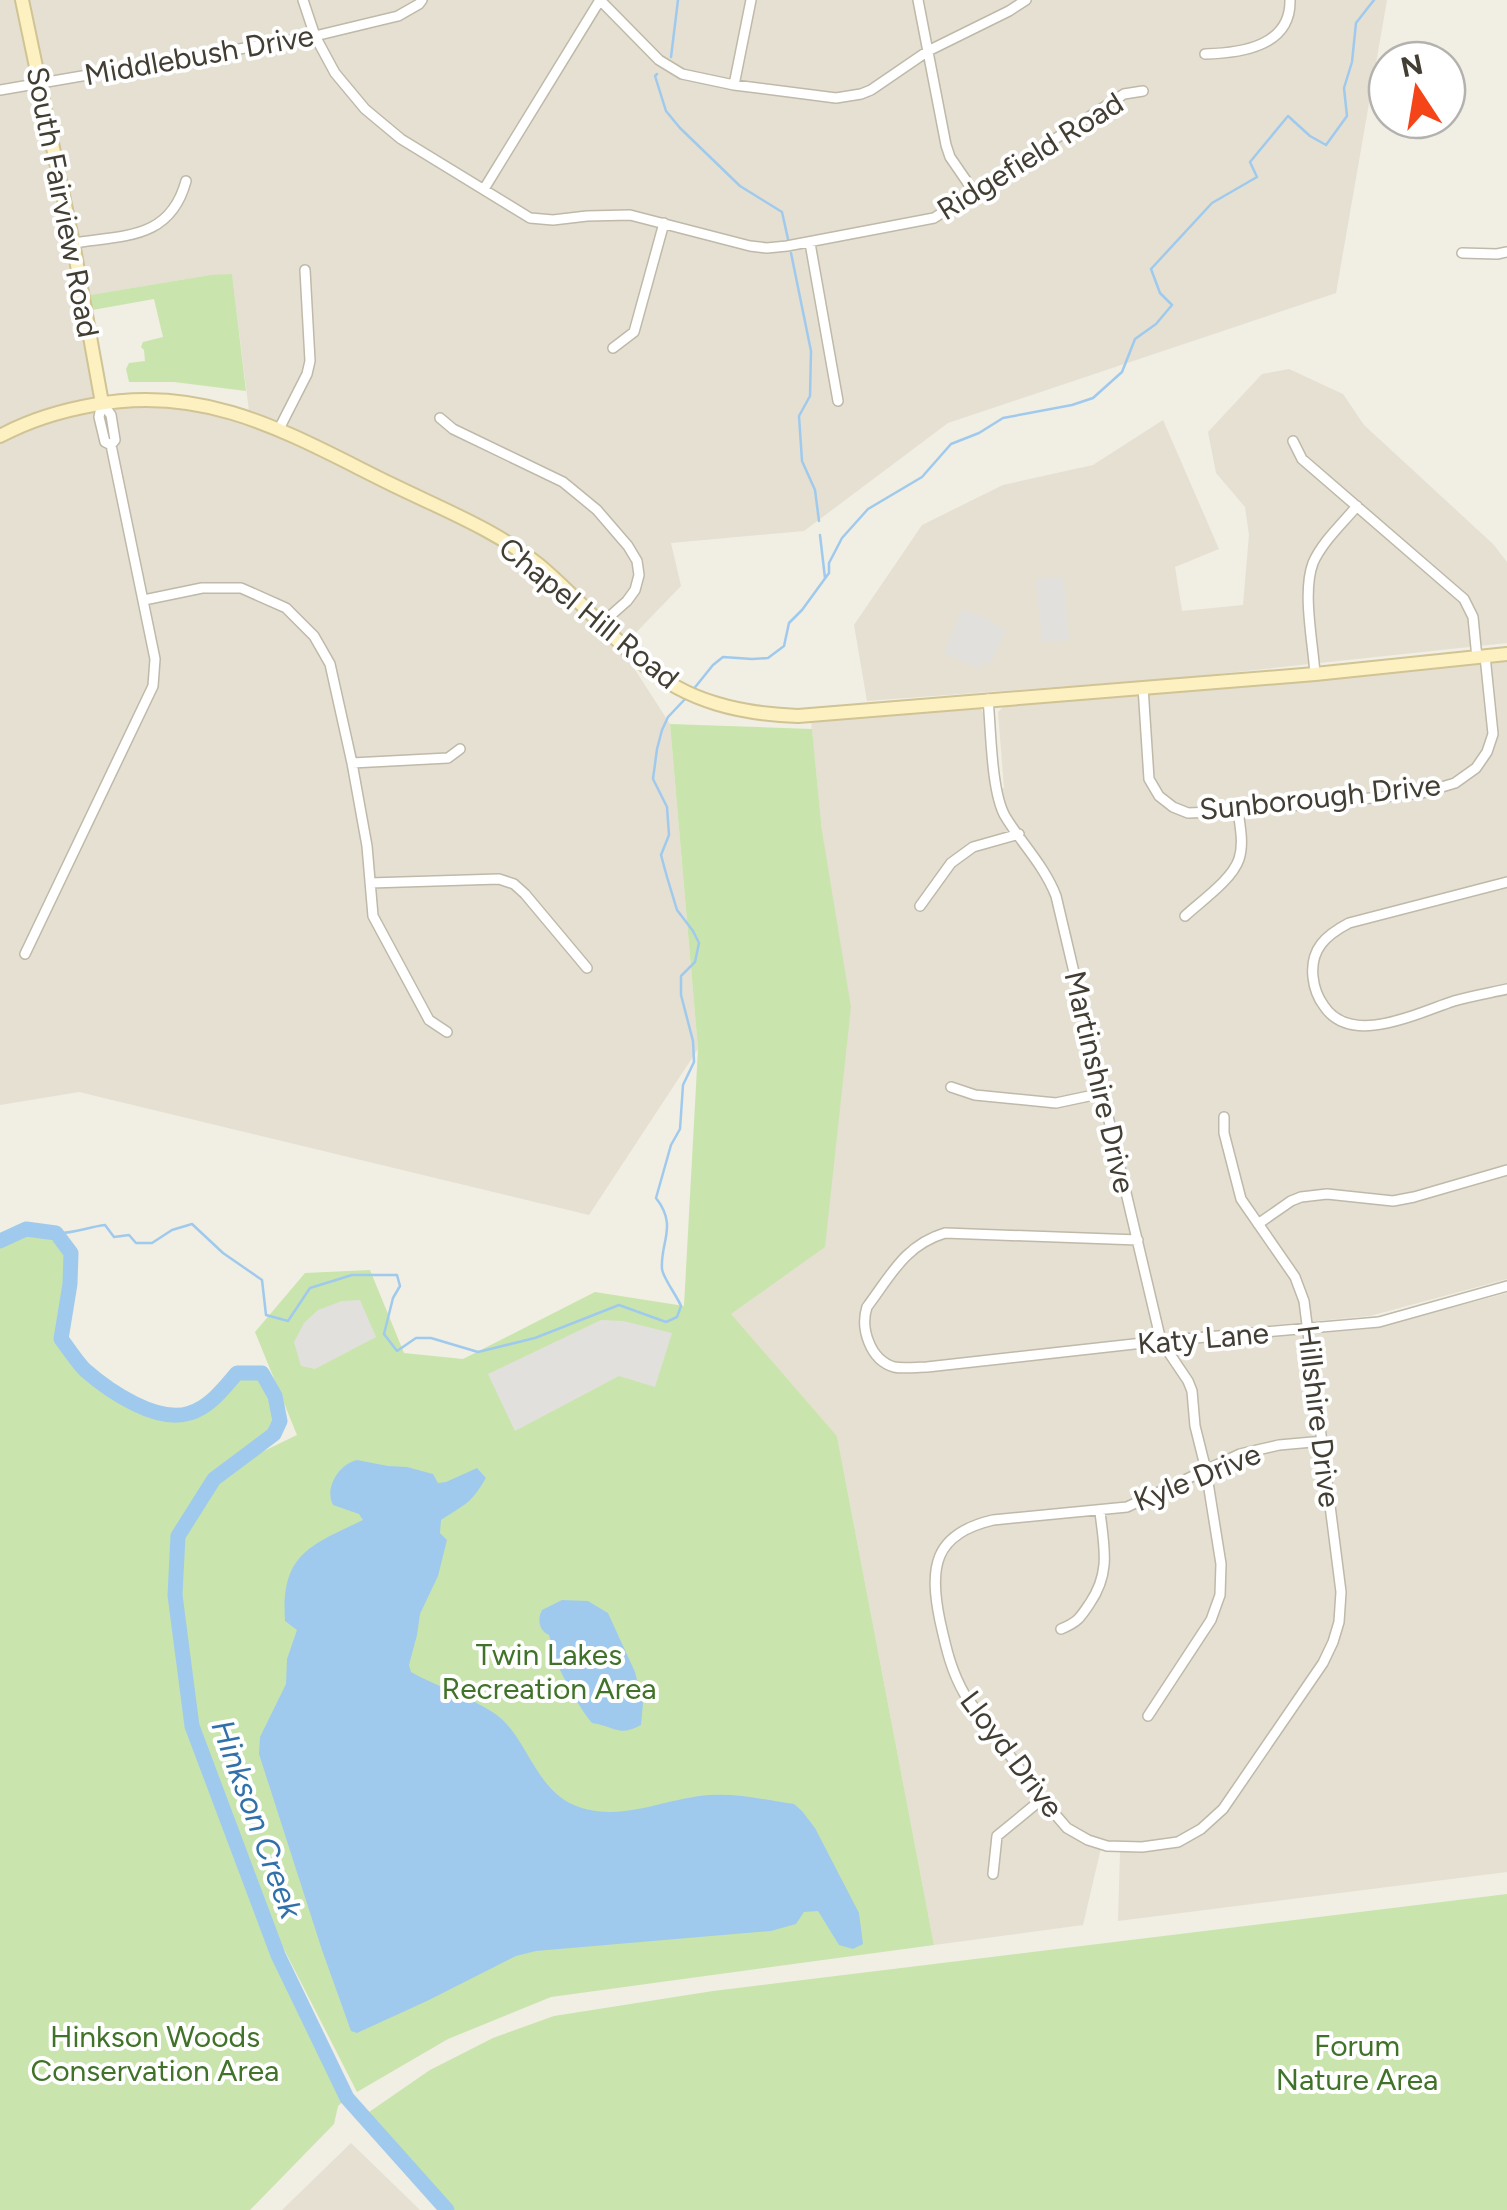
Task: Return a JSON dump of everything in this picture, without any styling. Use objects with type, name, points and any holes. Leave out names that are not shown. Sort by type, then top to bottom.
[{"type":"street","name":"South Fairview Road","points":[[22,0],[102,403]]},
{"type":"street","name":"Ridgefield Road","points":[[303,0],[315,36],[336,73],[365,109],[401,139],[530,218],[630,215],[767,248],[934,218],[1124,94],[1143,90]]},
{"type":"street","name":"Middlebush Drive","points":[[0,90],[315,36],[398,16],[422,0]]},
{"type":"street","points":[[484,189],[600,0],[682,74],[836,98],[871,90],[928,51],[1026,0]]},
{"type":"street","points":[[734,85],[751,0]]},
{"type":"street","points":[[918,0],[950,157],[974,192]]},
{"type":"street","points":[[1205,54],[1246,49],[1271,40],[1286,23],[1290,0]]},
{"type":"street","points":[[73,244],[151,228],[170,216],[186,181]]},
{"type":"street","points":[[613,348],[634,332],[664,223]]},
{"type":"street","points":[[810,243],[838,400]]},
{"type":"street","points":[[1462,253],[1507,252]]},
{"type":"street","points":[[278,429],[310,361],[305,270]]},
{"type":"street","name":"Chapel Hill Road","points":[[0,436],[58,412],[145,400],[202,404],[278,429],[500,538],[538,564],[642,664],[681,690],[713,704],[762,715],[798,716],[1315,674],[1507,654]]},
{"type":"street","points":[[25,954],[153,686],[155,659],[111,445],[115,440],[111,415],[102,403]]},
{"type":"street","points":[[440,418],[453,429],[563,482],[597,510],[628,546],[637,560],[635,590],[601,624]]},
{"type":"street","name":"Sunborough Drive","points":[[1143,687],[1149,779],[1159,796],[1188,813],[1422,793],[1456,783],[1476,768],[1487,752],[1492,734],[1481,657],[1473,617],[1464,599],[1302,459],[1293,441]]},
{"type":"street","points":[[1315,674],[1308,586],[1312,566],[1320,550],[1357,506]]},
{"type":"street","points":[[144,600],[202,588],[241,588],[286,608],[314,636],[330,664],[352,763],[368,846],[373,916],[429,1020],[447,1032]]},
{"type":"street","name":"Martinshire Drive","points":[[988,699],[999,798],[1004,814],[1049,878],[1056,896],[1162,1341],[1192,1391],[1221,1564],[1220,1595],[1211,1620],[1148,1716]]},
{"type":"street","points":[[352,763],[448,758],[460,749]]},
{"type":"street","points":[[1184,916],[1232,873],[1240,857],[1238,811]]},
{"type":"street","points":[[920,906],[951,862],[973,846],[1019,834]]},
{"type":"street","points":[[370,883],[498,879],[514,884],[587,968]]},
{"type":"street","points":[[1507,882],[1348,923],[1330,933],[1320,945],[1312,978],[1327,1012],[1357,1027],[1507,990]]},
{"type":"street","points":[[951,1087],[975,1095],[1056,1103],[1103,1093]]},
{"type":"street","name":"Hillshire Drive","points":[[1224,1117],[1224,1133],[1241,1199],[1296,1277],[1304,1301],[1341,1592],[1339,1622]]},
{"type":"street","points":[[1258,1224],[1301,1197],[1326,1194],[1393,1201],[1507,1170]]},
{"type":"street","name":"Katy Lane","points":[[1138,1240],[945,1233],[927,1238],[910,1249],[867,1307],[866,1333],[879,1358],[894,1367],[927,1367],[1379,1322],[1507,1286]]},
{"type":"street","name":"Kyle Drive","points":[[954,1536],[993,1520],[1128,1507],[1257,1449],[1324,1441]]},
{"type":"street","points":[[1062,1628],[1077,1622],[1104,1578],[1100,1512]]},
{"type":"street","name":"Lloyd Drive","points":[[954,1536],[938,1558],[934,1579],[948,1659],[965,1695],[1067,1828],[1107,1846],[1178,1842],[1202,1828],[1223,1808],[1323,1663],[1339,1622]]},
{"type":"street","points":[[992,1874],[997,1836],[1042,1799]]},
{"type":"shaded area","points":[[0,0],[1387,0],[1380,40],[1367,40],[1367,115],[1336,293],[948,423],[804,531],[671,543],[681,586],[621,648],[670,724],[698,1049],[589,1215],[79,1092],[0,1105]],"holes":[[[210,275],[232,275],[250,419],[194,408],[103,403],[85,296]]]},
{"type":"shaded area","points":[[1289,369],[1343,394],[1364,425],[1493,544],[1507,562],[1507,643],[1189,677],[867,701],[854,625],[922,525],[1003,485],[1093,465],[1163,420],[1219,549],[1175,567],[1182,611],[1243,605],[1249,535],[1245,507],[1216,473],[1208,432],[1262,374]]},
{"type":"shaded area","points":[[1063,577],[1069,640],[1042,642],[1036,579]]},
{"type":"shaded area","points":[[962,609],[1006,631],[990,664],[982,662],[979,669],[944,653]]},
{"type":"shaded area","points":[[1507,661],[1507,1279],[1370,1316],[1264,1326],[1267,1337],[1370,1329],[1507,1293],[1507,1872],[1118,1921],[1120,1852],[1101,1848],[1083,1925],[934,1945],[837,1436],[730,1314],[825,1246],[822,831],[811,721],[981,709],[993,790],[1004,788],[998,712],[1006,704]]},
{"type":"shaded area","points":[[360,1300],[376,1337],[315,1369],[301,1366],[294,1342],[304,1323],[318,1310],[342,1301]]},
{"type":"shaded area","points":[[601,1320],[672,1333],[655,1387],[619,1376],[515,1431],[488,1374]]},
{"type":"shaded area","points":[[351,2143],[420,2210],[282,2210]]},
{"type":"green space","points":[[232,274],[246,391],[174,382],[129,382],[129,363],[145,361],[143,342],[163,337],[154,299],[87,311],[84,296]]},
{"type":"green space","name":"Twin Lakes Recreation Area","points":[[670,724],[812,729],[822,831],[851,1007],[825,1247],[731,1314],[837,1436],[934,1945],[551,1997],[448,2039],[357,2092],[254,1885],[278,1955],[347,2098],[338,2106],[334,2124],[250,2210],[0,2210],[0,1241],[26,1229],[56,1233],[71,1253],[61,1339],[85,1370],[134,1404],[163,1414],[190,1413],[210,1402],[237,1373],[262,1373],[275,1400],[277,1420],[272,1434],[217,1478],[205,1496],[239,1463],[297,1435],[255,1332],[305,1273],[370,1270],[404,1353],[463,1359],[595,1292],[684,1306],[698,1049]]},
{"type":"green space","name":"Forum Nature Area","points":[[1507,1894],[1507,2210],[448,2210],[369,2112],[430,2070],[493,2038],[554,2016],[713,1991]]},
{"type":"water","points":[[357,1460],[433,1474],[438,1483],[477,1468],[486,1478],[471,1499],[441,1520],[440,1533],[447,1540],[438,1576],[420,1614],[409,1665],[411,1672],[494,1713],[505,1722],[549,1786],[574,1805],[625,1811],[721,1795],[794,1804],[815,1828],[859,1913],[863,1944],[853,1949],[839,1945],[818,1911],[804,1912],[796,1924],[771,1931],[536,1951],[516,1956],[357,2033],[351,2031],[259,1754],[260,1737],[286,1684],[287,1659],[297,1630],[285,1621],[288,1581],[302,1555],[327,1537],[363,1520],[359,1514],[333,1505],[330,1491],[344,1466]]},
{"type":"water","points":[[562,1600],[588,1601],[608,1613],[635,1672],[643,1703],[641,1725],[622,1731],[592,1723],[580,1706],[560,1670],[549,1635],[540,1624],[542,1610]]},
{"type":"waterway","points":[[671,57],[678,0]]},
{"type":"waterway","points":[[692,691],[723,657],[768,658],[784,646],[789,623],[829,573],[829,563],[842,538],[868,509],[922,477],[951,444],[1003,418],[1093,398],[1122,372],[1135,339],[1156,324],[1172,305],[1160,293],[1151,269],[1212,203],[1257,177],[1250,162],[1288,116],[1326,145],[1347,116],[1344,88],[1352,62],[1356,23],[1374,0]]},
{"type":"waterway","points":[[657,74],[666,111],[740,186],[782,212],[788,239]]},
{"type":"waterway","points":[[791,253],[811,351],[810,396],[799,416],[802,461],[815,490],[819,521]]},
{"type":"waterway","points":[[820,535],[825,578]]},
{"type":"waterway","points":[[56,1233],[105,1225],[114,1237],[129,1235],[136,1243],[152,1243],[172,1230],[192,1224],[223,1253],[262,1280],[266,1315],[288,1321],[310,1288],[352,1275],[397,1275],[400,1286],[384,1334],[397,1351],[416,1338],[431,1338],[478,1352],[535,1338],[619,1305],[666,1322],[677,1317],[681,1306],[662,1269],[666,1217],[656,1198],[671,1145],[680,1129],[683,1085],[694,1062],[681,976],[695,962],[699,943],[677,910],[667,877],[661,855],[669,835],[667,807],[653,779],[662,730],[668,717],[687,697]]},
{"type":"waterway","name":"Hinkson Creek","points":[[0,1241],[26,1229],[56,1233],[71,1253],[61,1339],[85,1370],[134,1404],[163,1414],[190,1413],[216,1397],[237,1373],[262,1373],[275,1396],[280,1421],[274,1434],[214,1479],[178,1536],[175,1595],[192,1726],[278,1955],[347,2098],[447,2210]]},
{"type":"park label","name":"Hinkson Woods Conservation Area","points":[[155,2053]]}]
